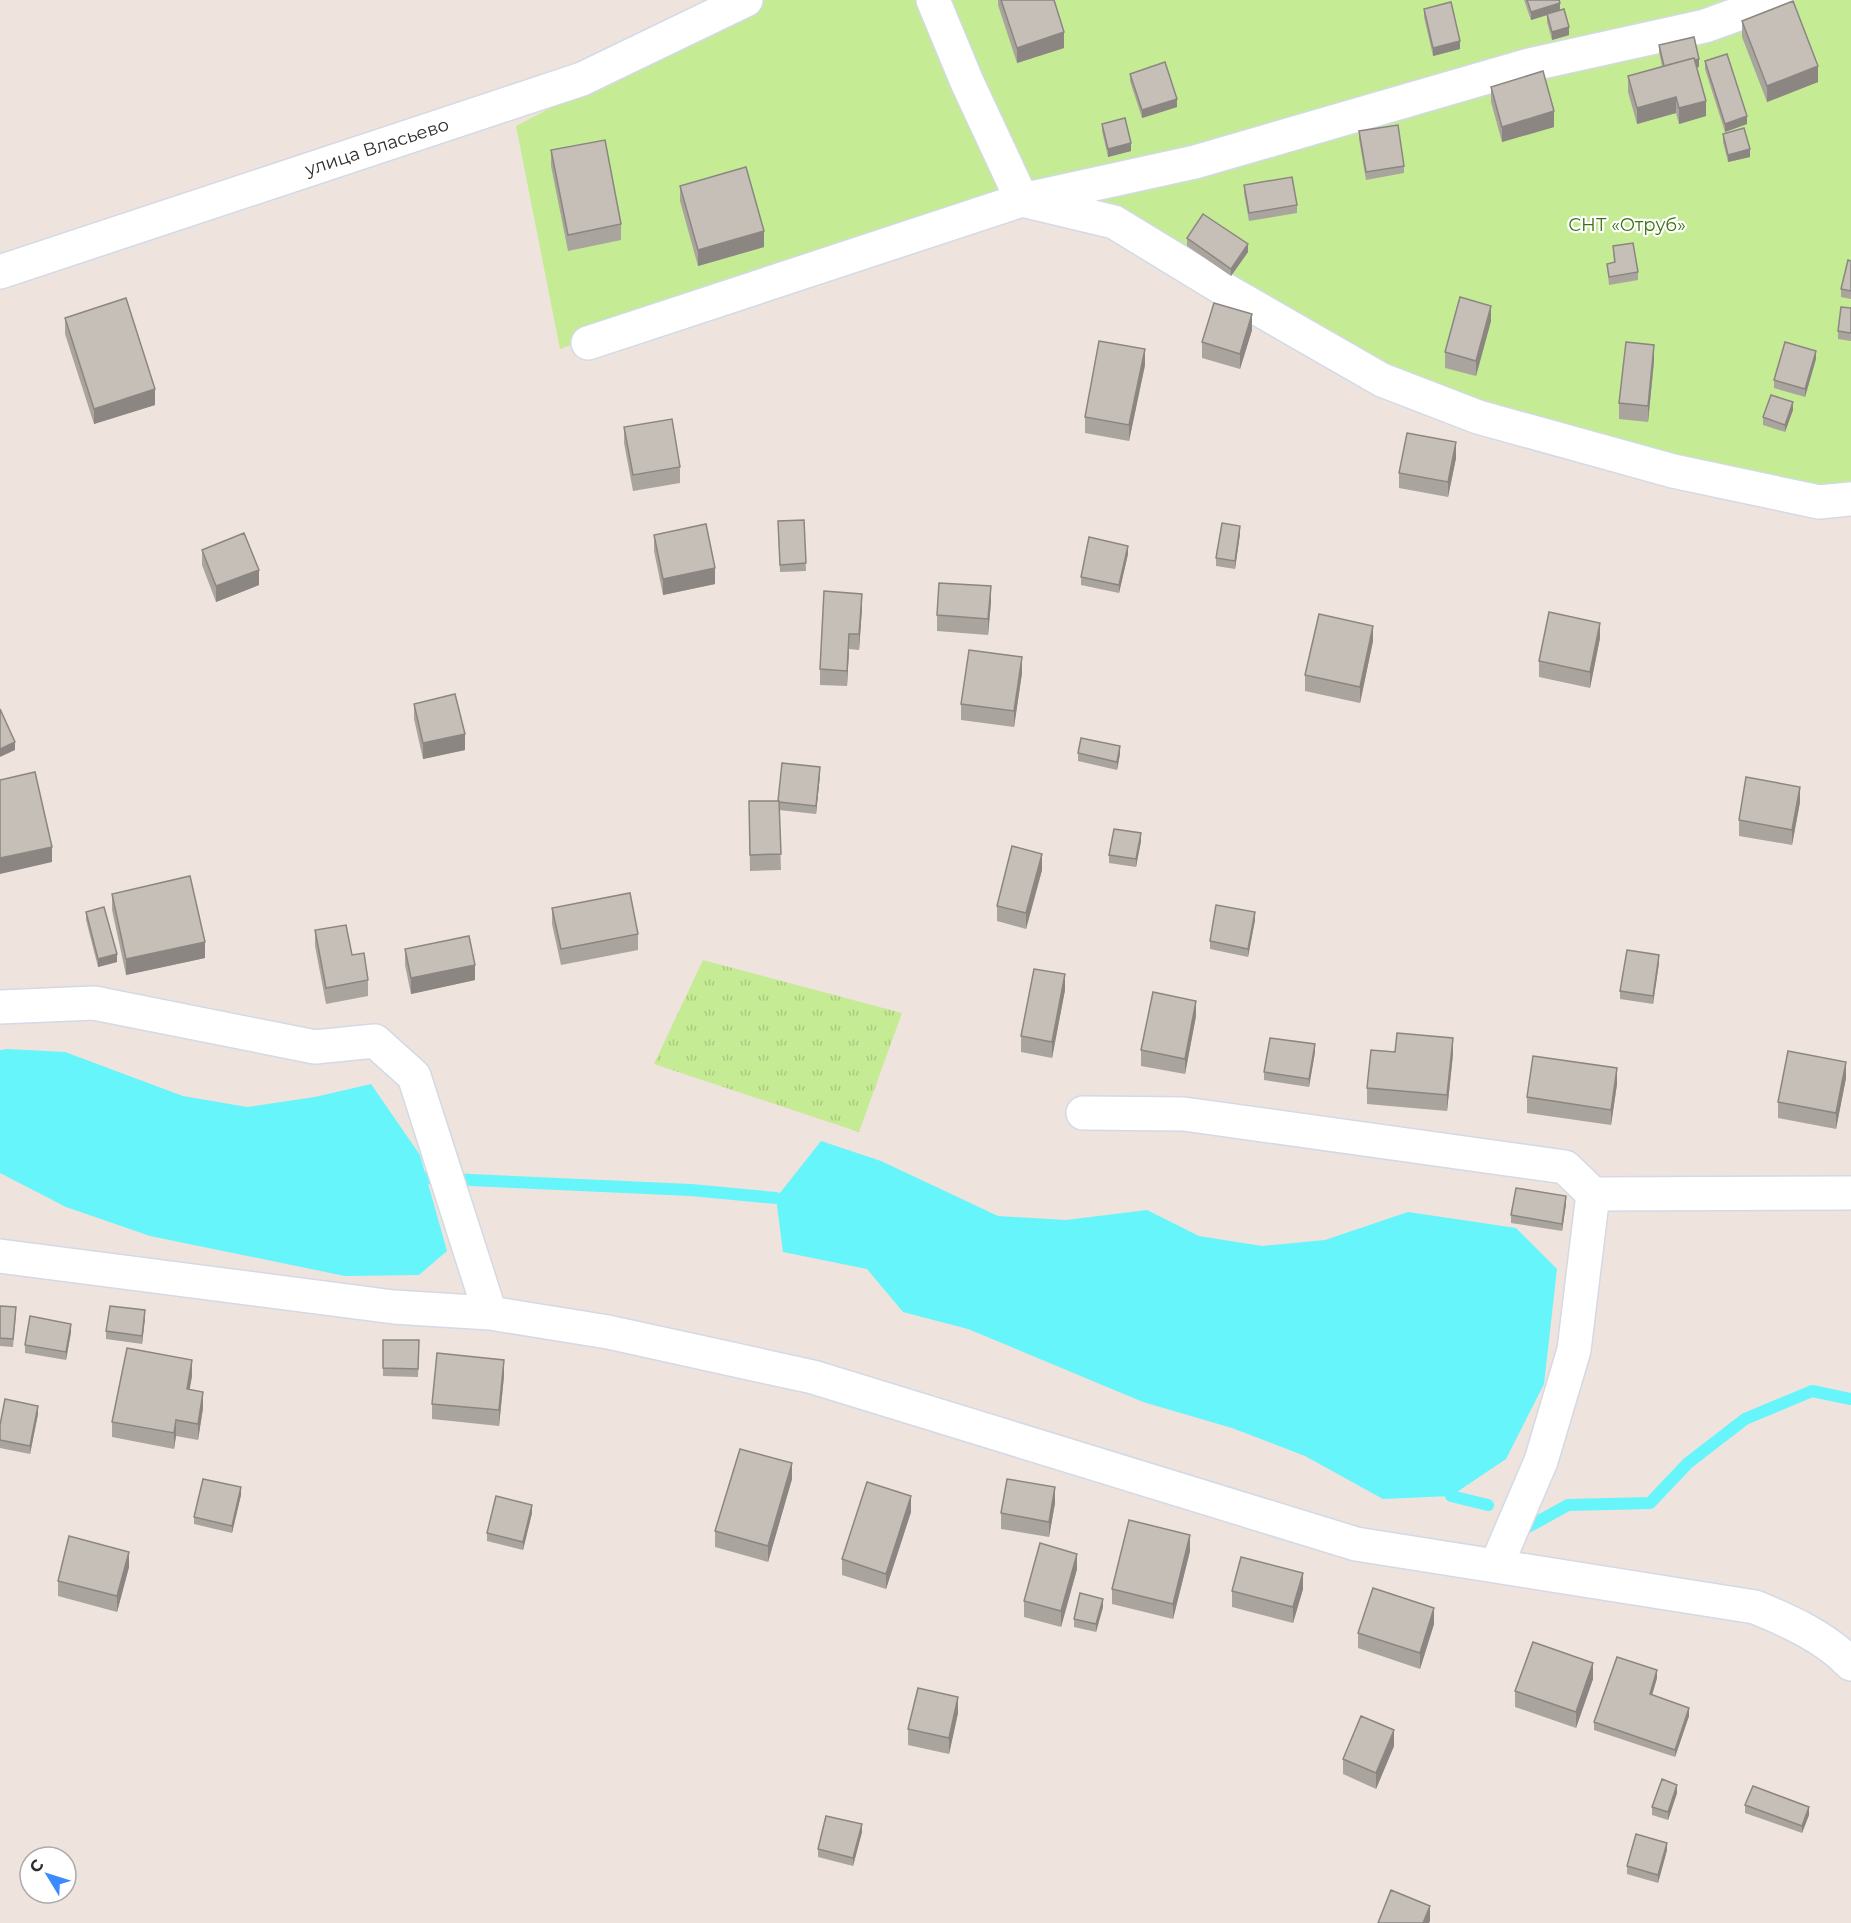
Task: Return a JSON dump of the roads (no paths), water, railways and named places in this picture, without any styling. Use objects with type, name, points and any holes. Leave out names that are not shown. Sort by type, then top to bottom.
[{"type":"street","name":"улица Власьево","points":[[0,272],[582,79],[746,0]]},
{"type":"street","points":[[933,0],[967,82],[1022,200]]},
{"type":"street","points":[[588,343],[1022,200],[1194,162],[1529,65],[1705,26],[1777,0]]},
{"type":"street","points":[[1022,200],[1114,222],[1227,291],[1382,380],[1478,417],[1673,471],[1819,502],[1851,499]]},
{"type":"street","points":[[0,1007],[94,1003],[315,1047],[375,1041],[414,1076],[490,1313]]},
{"type":"street","points":[[1083,1113],[1184,1114],[1565,1167],[1593,1194],[1851,1193]]},
{"type":"street","points":[[1496,1566],[1541,1461],[1574,1350],[1593,1194]]},
{"type":"street","points":[[0,1256],[394,1308],[490,1313],[608,1332],[813,1377],[1356,1544],[1755,1607],[1784,1619],[1828,1644],[1851,1664]]},
{"type":"water","points":[[0,1050],[65,1052],[183,1096],[247,1107],[315,1097],[371,1084],[420,1155],[447,1251],[419,1275],[345,1276],[150,1236],[66,1207],[0,1173]]},
{"type":"water","points":[[821,1141],[881,1161],[998,1216],[1066,1220],[1147,1210],[1199,1236],[1262,1246],[1325,1240],[1408,1212],[1516,1228],[1557,1269],[1544,1384],[1506,1459],[1451,1496],[1383,1499],[1305,1456],[1232,1428],[1143,1402],[968,1329],[903,1312],[867,1269],[783,1252],[776,1198]]},
{"type":"waterway","points":[[427,1178],[691,1190],[776,1198]]},
{"type":"waterway","points":[[1528,1527],[1568,1505],[1650,1503],[1688,1463],[1745,1419],[1812,1391],[1851,1399]]},
{"type":"waterway","points":[[1451,1496],[1488,1505]]},
{"type":"park label","name":"СНТ «Отруб»","points":[[1627,225]]}]
